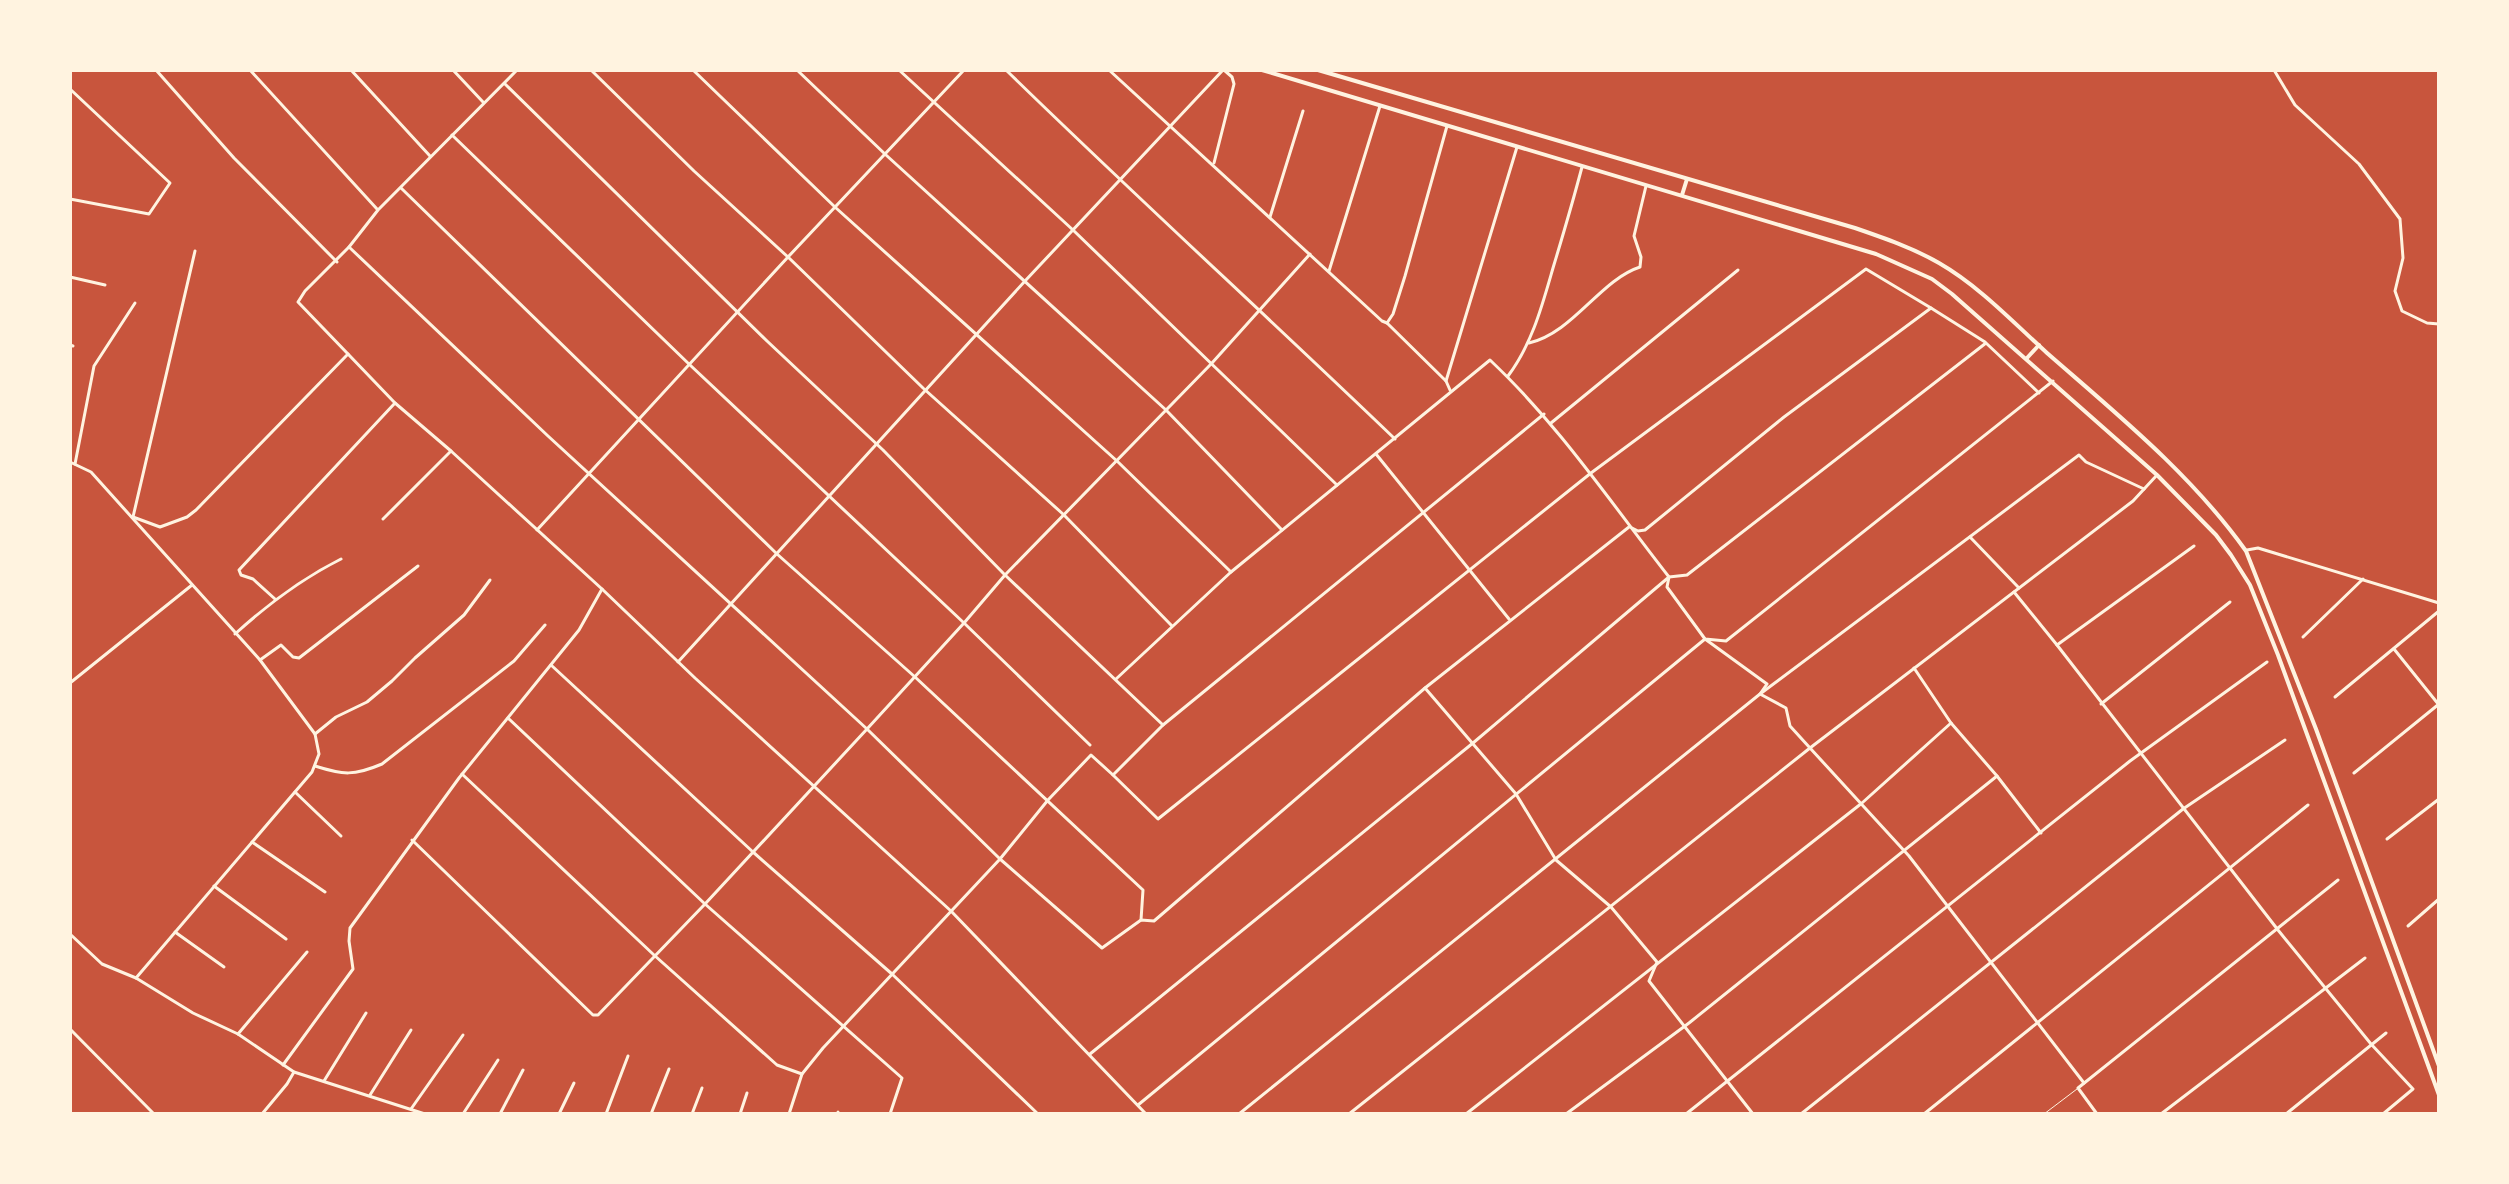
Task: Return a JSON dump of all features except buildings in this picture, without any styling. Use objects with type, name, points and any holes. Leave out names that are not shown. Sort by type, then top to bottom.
[{"type":"main road","points":[[1262,70],[1850,245],[1908,267],[1952,294],[2027,358],[2157,475],[2216,535],[2250,585],[2439,1095]]},
{"type":"main road","points":[[1318,70],[1855,228],[1916,251],[1963,280],[2177,467],[2246,551],[2293,668],[2439,1066]]},
{"type":"main road","points":[[1682,195],[1687,179]]},
{"type":"main road","points":[[2027,358],[2039,345]]},
{"type":"street","points":[[156,70],[234,158],[337,262]]},
{"type":"street","points":[[250,70],[378,210]]},
{"type":"street","points":[[351,70],[430,157]]},
{"type":"street","points":[[453,70],[484,103]]},
{"type":"street","points":[[517,70],[378,210],[337,262],[305,291],[298,302],[395,403],[951,911],[1146,1114]]},
{"type":"street","points":[[591,70],[925,390],[1064,515],[1173,626]]},
{"type":"street","points":[[693,70],[836,208],[1117,461],[1231,572]]},
{"type":"street","points":[[797,70],[1166,410],[1282,530]]},
{"type":"street","points":[[899,70],[1073,230],[1337,485]]},
{"type":"street","points":[[537,530],[964,70]]},
{"type":"street","points":[[1006,70],[1118,180],[1259,308],[1395,439]]},
{"type":"street","points":[[1109,70],[1387,323],[1446,381],[1450,391]]},
{"type":"street","points":[[678,662],[1118,180],[1224,70],[1232,77],[1234,84],[1214,165]]},
{"type":"street","points":[[2274,70],[2295,105],[2359,164],[2400,219],[2403,258],[2395,291],[2402,311],[2427,323],[2439,324]]},
{"type":"street","points":[[505,84],[876,444],[1005,575],[1163,725]]},
{"type":"street","points":[[70,89],[170,183],[149,214],[70,199]]},
{"type":"street","points":[[1329,271],[1380,106]]},
{"type":"street","points":[[1270,217],[1303,111]]},
{"type":"street","points":[[1387,323],[1393,314],[1413,251],[1447,126]]},
{"type":"street","points":[[452,135],[1090,745]]},
{"type":"street","points":[[1446,381],[1517,147]]},
{"type":"street","points":[[1508,376],[1529,343],[1582,167]]},
{"type":"street","points":[[1529,343],[1549,336],[1624,275],[1640,267],[1641,257],[1634,236],[1646,186]]},
{"type":"street","points":[[401,188],[777,554],[915,677],[1143,890],[1141,920]]},
{"type":"street","points":[[349,247],[729,604],[867,729],[1000,859],[1102,948],[1141,920],[1154,921],[1425,688],[1629,527]]},
{"type":"street","points":[[133,517],[195,251]]},
{"type":"street","points":[[412,840],[593,1015],[601,1013],[915,677],[1005,575],[1212,363],[1310,254]]},
{"type":"street","points":[[789,1114],[802,1074],[1091,755],[1158,819],[1591,473],[1866,269],[1986,343],[2039,393]]},
{"type":"street","points":[[1551,423],[1738,270]]},
{"type":"street","points":[[70,277],[105,285]]},
{"type":"street","points":[[135,303],[94,366],[73,463],[91,472],[260,660],[315,734],[319,754],[312,772],[136,978]]},
{"type":"street","points":[[1629,527],[1645,530],[1784,417],[1931,308]]},
{"type":"street","points":[[1090,1054],[1473,743],[1669,577],[1687,575],[1986,343]]},
{"type":"street","points":[[133,517],[160,527],[187,517],[348,354]]},
{"type":"street","points":[[1116,679],[1231,572],[1490,360],[1544,414],[1591,473],[1669,577],[1667,587],[1705,639],[1767,684],[1760,694]]},
{"type":"street","points":[[1138,1105],[1705,639],[1726,641],[2053,381]]},
{"type":"street","points":[[275,599],[253,579],[241,575],[239,570],[395,403]]},
{"type":"street","points":[[1113,775],[1163,725],[1544,414]]},
{"type":"street","points":[[383,519],[451,451]]},
{"type":"street","points":[[1376,454],[1510,621]]},
{"type":"street","points":[[1239,1114],[1760,694],[2079,455],[2086,462],[2144,489]]},
{"type":"street","points":[[1349,1114],[1810,748],[2133,501],[2157,475]]},
{"type":"street","points":[[1970,537],[2019,588]]},
{"type":"street","points":[[2057,645],[2194,546]]},
{"type":"street","points":[[2246,551],[2258,548],[2439,603]]},
{"type":"street","points":[[235,634],[275,599],[309,575],[341,559]]},
{"type":"street","points":[[260,660],[281,645],[293,657],[299,658],[418,566]]},
{"type":"street","points":[[2303,637],[2363,579]]},
{"type":"street","points":[[315,734],[336,717],[367,702],[392,681],[464,615],[490,580]]},
{"type":"street","points":[[70,683],[192,585]]},
{"type":"street","points":[[283,1065],[353,969],[350,928],[462,774],[579,630],[602,589]]},
{"type":"street","points":[[2014,592],[2324,988],[2413,1089],[2383,1114]]},
{"type":"street","points":[[2101,704],[2230,602]]},
{"type":"street","points":[[2335,697],[2439,611]]},
{"type":"street","points":[[315,766],[358,774],[382,764],[514,661],[545,625]]},
{"type":"street","points":[[2354,773],[2439,704],[2393,648]]},
{"type":"street","points":[[1686,1114],[2141,755],[2267,662]]},
{"type":"street","points":[[551,665],[753,852],[892,974],[1038,1114]]},
{"type":"street","points":[[1914,668],[1951,723],[2041,833]]},
{"type":"street","points":[[2284,673],[2293,668]]},
{"type":"street","points":[[1425,688],[1516,794],[1556,860],[1611,907],[1657,962]]},
{"type":"street","points":[[1760,694],[1786,708],[1790,726],[1905,852],[2084,1083]]},
{"type":"street","points":[[508,718],[705,904],[902,1078],[890,1114]]},
{"type":"street","points":[[1466,1114],[1862,803],[1951,723]]},
{"type":"street","points":[[1801,1114],[2183,809],[2285,740]]},
{"type":"street","points":[[462,774],[654,955],[777,1065],[802,1074]]},
{"type":"street","points":[[1566,1114],[1685,1026],[1997,776]]},
{"type":"street","points":[[295,792],[341,836]]},
{"type":"street","points":[[2387,839],[2439,799]]},
{"type":"street","points":[[1924,1114],[2308,805]]},
{"type":"street","points":[[252,842],[325,892]]},
{"type":"street","points":[[2097,1114],[2078,1088],[2338,880]]},
{"type":"street","points":[[214,886],[286,939]]},
{"type":"street","points":[[2408,926],[2439,899]]},
{"type":"street","points":[[175,932],[224,967]]},
{"type":"street","points":[[70,934],[102,964],[136,978],[193,1013],[238,1034],[294,1072],[425,1114]]},
{"type":"street","points":[[238,1034],[307,952]]},
{"type":"street","points":[[2161,1114],[2365,958]]},
{"type":"street","points":[[1657,962],[1649,981],[1753,1114]]},
{"type":"street","points":[[324,1081],[366,1013]]},
{"type":"street","points":[[70,1029],[154,1114]]},
{"type":"street","points":[[370,1095],[411,1030]]},
{"type":"street","points":[[2286,1114],[2386,1033]]},
{"type":"street","points":[[411,1109],[463,1035]]},
{"type":"street","points":[[606,1114],[628,1056]]},
{"type":"street","points":[[463,1114],[498,1060]]},
{"type":"street","points":[[651,1114],[669,1069]]},
{"type":"street","points":[[500,1114],[523,1070]]},
{"type":"street","points":[[262,1114],[294,1072]]},
{"type":"street","points":[[559,1114],[574,1083]]},
{"type":"street","points":[[692,1114],[702,1088]]},
{"type":"street","points":[[740,1114],[747,1093]]},
{"type":"lane","points":[[2044,1114],[2078,1088]]}]
